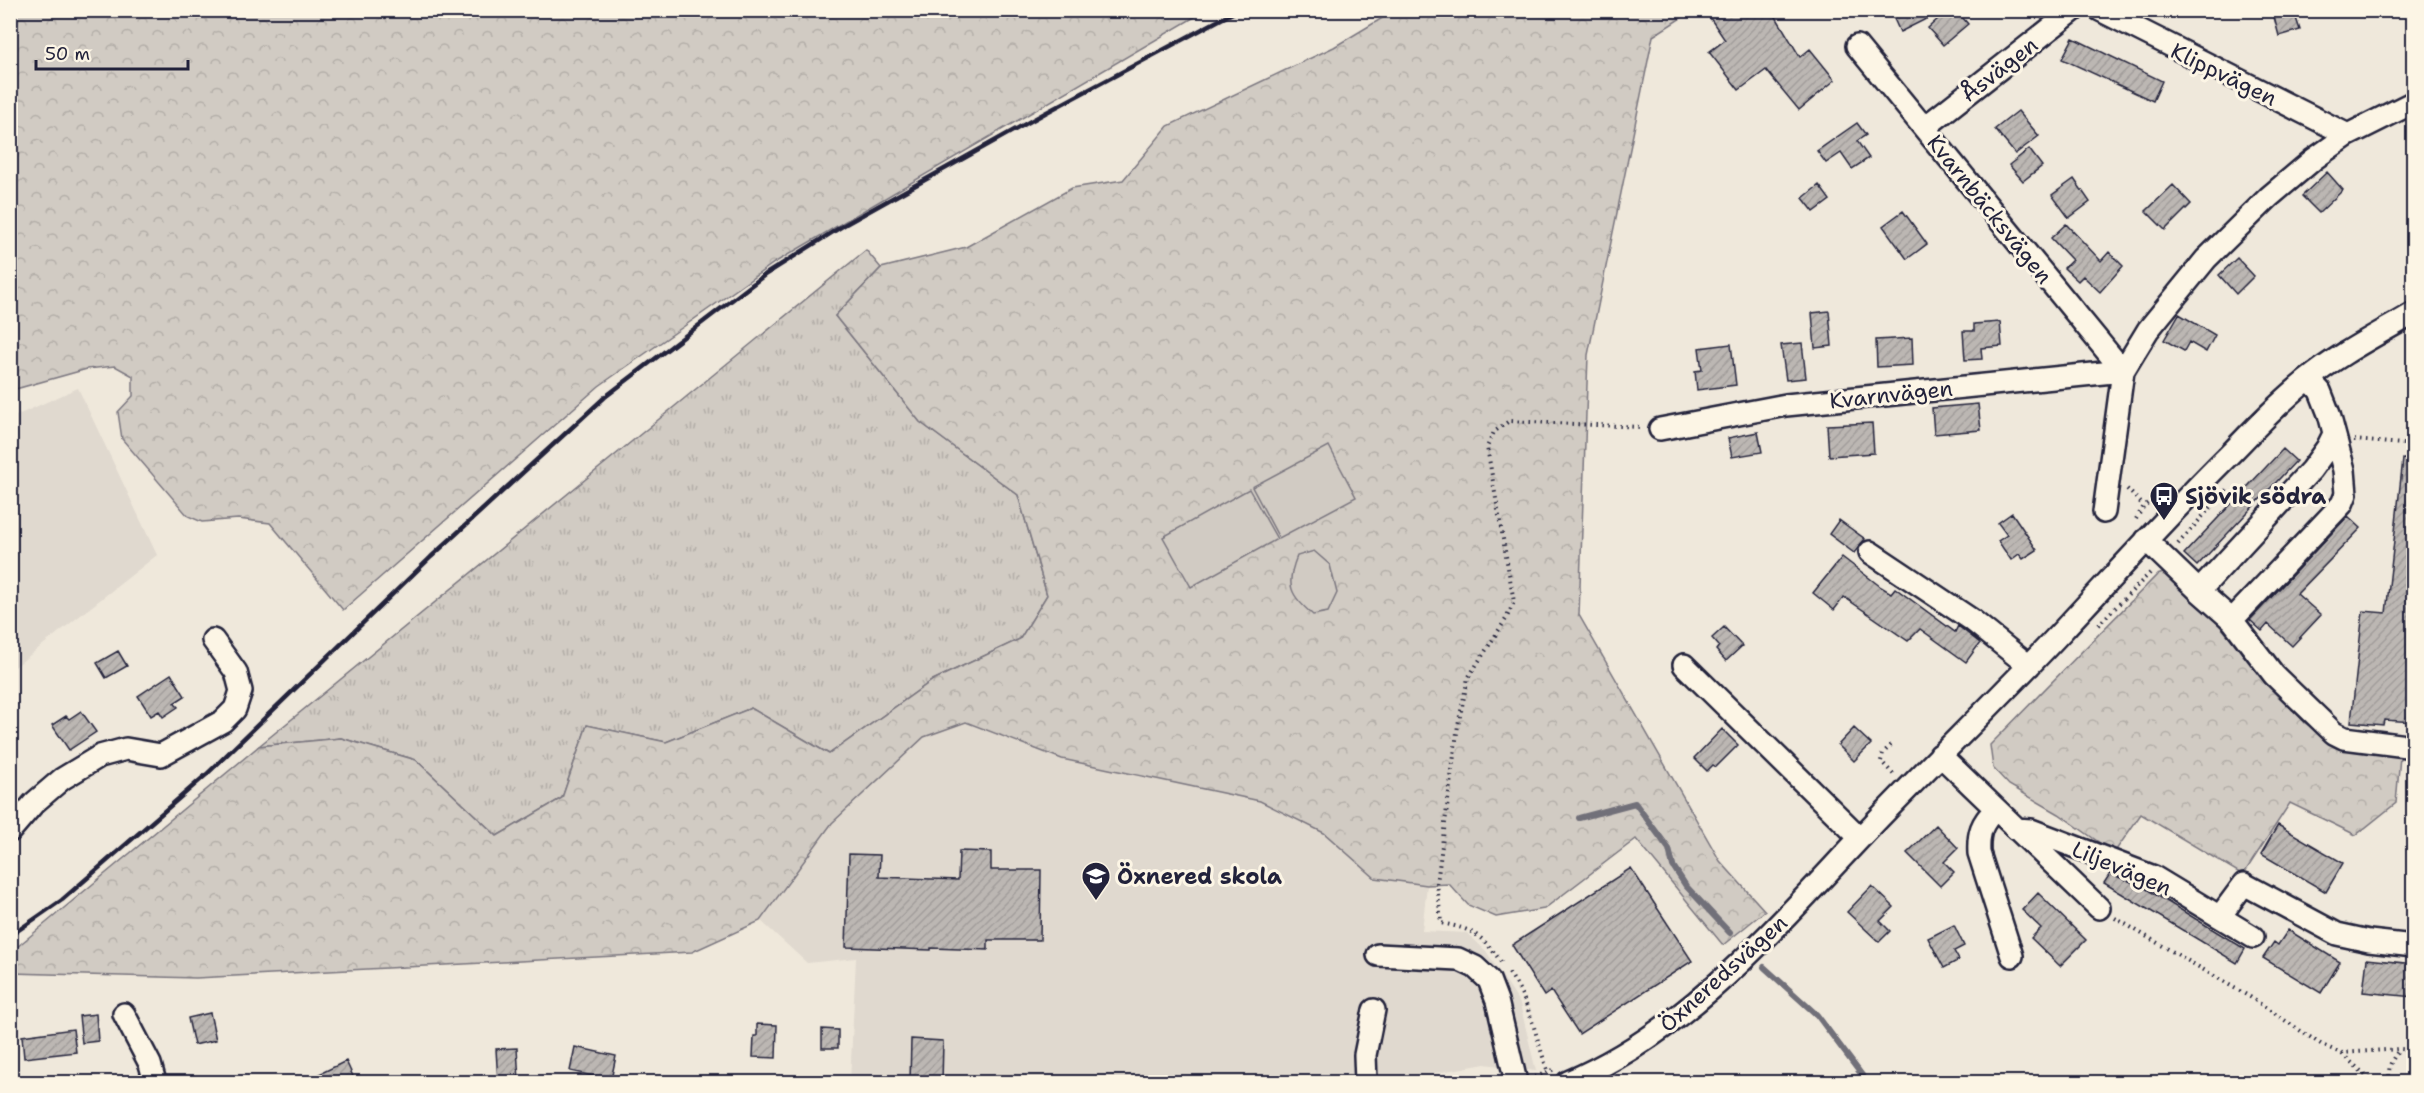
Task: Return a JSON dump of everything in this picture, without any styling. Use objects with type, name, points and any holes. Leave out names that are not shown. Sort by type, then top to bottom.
[{"type":"street","name":"Åsvägen","points":[[1924,128],[2074,10]]},
{"type":"street","name":"Klippvägen","points":[[2100,10],[2348,135]]},
{"type":"street","name":"Kvarnbäcksvägen","points":[[1857,46],[2123,371]]},
{"type":"street","points":[[2103,512],[2123,371],[2148,330],[2206,259],[2269,197],[2314,159],[2348,135],[2414,102]]},
{"type":"street","name":"Öxneredsvägen","points":[[1568,1083],[1597,1069],[1657,1033],[1718,983],[1804,899],[1940,755],[2030,666],[2146,540],[2262,422],[2309,379],[2368,339],[2414,314]]},
{"type":"street","name":"Kvarnvägen","points":[[1660,429],[1786,405],[2123,371]]},
{"type":"street","points":[[2232,620],[2342,504],[2346,494],[2346,484],[2335,438],[2320,391],[2309,379]]},
{"type":"street","points":[[2199,591],[2311,471],[2335,438]]},
{"type":"street","points":[[2146,540],[2232,620],[2274,675],[2334,733],[2353,740],[2414,747]]},
{"type":"street","points":[[1870,552],[1972,620],[2030,666]]},
{"type":"street","points":[[10,831],[34,803],[62,779],[100,756],[126,749],[161,756],[223,721],[235,709],[241,691],[236,672],[213,640]]},
{"type":"street","points":[[1684,666],[1860,838]]},
{"type":"street","points":[[1940,755],[2099,908]]},
{"type":"street","points":[[1996,809],[1981,826],[1978,838],[1979,853],[1987,884],[2012,956]]},
{"type":"street","name":"Liljevägen","points":[[2016,829],[2031,830],[2154,878],[2220,915],[2253,937]]},
{"type":"street","points":[[2220,915],[2244,884],[2337,934],[2369,941],[2414,946]]},
{"type":"street","points":[[1378,955],[1458,959],[1475,967],[1490,980],[1497,1000],[1516,1083]]},
{"type":"street","points":[[1366,1083],[1365,1055],[1374,1010]]},
{"type":"street","points":[[124,1014],[150,1064],[155,1083]]},
{"type":"path","points":[[1548,1072],[1529,1010],[1516,982],[1481,938],[1467,928],[1441,923],[1437,883],[1458,725],[1468,678],[1506,619],[1514,602],[1487,447],[1494,432],[1509,422],[1660,429]]},
{"type":"path","points":[[2335,438],[2414,445]]},
{"type":"path","points":[[1890,745],[1883,753],[1881,761],[1898,779]]},
{"type":"path","points":[[2099,908],[2135,932],[2189,960],[2250,997],[2322,1045],[2341,1053],[2373,1083]]},
{"type":"path","points":[[2390,1083],[2388,1075],[2391,1061],[2400,1049]]},
{"type":"path","points":[[2341,1053],[2414,1050]]},
{"type":"shaded area","points":[[78,388],[157,555],[11,670],[11,418]]},
{"type":"shaded area","name":"Öxnered skola","points":[[966,722],[1062,759],[1260,801],[1324,833],[1375,878],[1427,885],[1422,931],[1467,933],[1486,951],[1520,1004],[1536,1071],[1485,1064],[1386,1082],[850,1082],[856,958],[807,963],[760,920],[775,881],[832,823],[924,737]]},
{"type":"green space","points":[[10,11],[1205,11],[774,263],[599,386],[343,610],[270,523],[238,519],[202,522],[188,516],[122,439],[118,412],[133,396],[133,376],[115,366],[87,369],[12,390]]},
{"type":"green space","points":[[1394,11],[1692,11],[1653,36],[1588,355],[1579,615],[1720,861],[1765,911],[1723,945],[1636,839],[1544,909],[1496,917],[1468,905],[1449,884],[1427,885],[1375,878],[1324,833],[1260,801],[1062,759],[966,722],[924,737],[832,823],[760,921],[692,952],[196,978],[11,973],[11,952],[259,746],[341,738],[416,760],[497,836],[562,798],[587,725],[666,742],[751,708],[829,754],[933,680],[1020,639],[1047,595],[1018,495],[920,422],[835,316],[881,268],[966,247],[1072,188],[1123,180],[1168,126],[1334,47]]},
{"type":"green space","points":[[866,250],[881,268],[835,316],[920,422],[1018,495],[1047,595],[1020,639],[933,680],[829,754],[751,708],[666,742],[587,725],[562,798],[497,836],[416,760],[341,738],[259,746]]},
{"type":"green space","points":[[1329,446],[1356,497],[1279,538],[1252,487]]},
{"type":"green space","points":[[1249,489],[1277,539],[1191,587],[1163,537]]},
{"type":"green space","points":[[1314,551],[1330,565],[1337,593],[1328,612],[1313,615],[1295,595],[1291,575],[1297,556]]},
{"type":"green space","points":[[2170,571],[2305,723],[2348,750],[2400,756],[2396,803],[2356,835],[2290,803],[2243,875],[2141,814],[2114,853],[2059,814],[2009,785],[1993,768],[1990,745],[2157,575]]},
{"type":"building","points":[[1721,10],[1772,10],[1800,57],[1810,49],[1835,80],[1799,110],[1766,70],[1739,90],[1709,52],[1725,40],[1710,18]]},
{"type":"building","points":[[1890,10],[1944,10],[1900,32]]},
{"type":"building","points":[[1948,10],[1956,10],[1968,24],[1943,45],[1928,28]]},
{"type":"building","points":[[2294,12],[2300,30],[2279,36],[2274,17]]},
{"type":"building","points":[[2073,38],[2162,81],[2153,101],[2062,59]]},
{"type":"building","points":[[2018,111],[2039,136],[2015,154],[1995,129]]},
{"type":"building","points":[[1857,123],[1866,135],[1857,141],[1869,158],[1852,169],[1841,153],[1826,163],[1817,151]]},
{"type":"building","points":[[2029,149],[2042,166],[2023,181],[2009,165]]},
{"type":"building","points":[[2327,172],[2343,190],[2319,213],[2302,196]]},
{"type":"building","points":[[2074,179],[2090,202],[2069,218],[2052,195]]},
{"type":"building","points":[[1819,185],[1830,200],[1814,212],[1803,198]]},
{"type":"building","points":[[2173,185],[2191,204],[2165,230],[2146,211]]},
{"type":"building","points":[[1903,211],[1927,244],[1907,259],[1883,226]]},
{"type":"building","points":[[2066,224],[2101,261],[2109,252],[2123,266],[2100,292],[2083,276],[2078,281],[2064,268],[2072,260],[2051,238]]},
{"type":"building","points":[[2237,258],[2254,276],[2236,294],[2219,275]]},
{"type":"building","points":[[1829,311],[1832,346],[1815,348],[1812,313]]},
{"type":"building","points":[[2179,314],[2215,335],[2206,352],[2189,342],[2184,351],[2164,340]]},
{"type":"building","points":[[2000,322],[2002,346],[1981,348],[1982,359],[1965,360],[1963,331],[1974,331],[1974,324]]},
{"type":"building","points":[[1912,338],[1913,365],[1877,367],[1876,340]]},
{"type":"building","points":[[1802,343],[1806,378],[1786,380],[1781,345]]},
{"type":"building","points":[[1731,344],[1736,385],[1697,390],[1695,371],[1702,370],[1699,348]]},
{"type":"building","points":[[1978,404],[1981,430],[1934,434],[1932,408]]},
{"type":"building","points":[[1872,423],[1874,453],[1829,456],[1827,425]]},
{"type":"building","points":[[1758,432],[1762,452],[1732,457],[1728,438]]},
{"type":"building","points":[[2283,449],[2296,461],[2197,566],[2184,554]]},
{"type":"building","points":[[2403,459],[2414,460],[2414,722],[2384,720],[2383,725],[2351,722],[2363,611],[2386,613]]},
{"type":"building","points":[[2012,513],[2037,550],[2023,559],[2019,554],[2011,560],[1998,541],[2007,535],[1998,523]]},
{"type":"building","points":[[2348,516],[2361,528],[2297,594],[2321,615],[2292,646],[2268,624],[2262,631],[2250,620]]},
{"type":"building","points":[[1839,520],[1865,539],[1854,553],[1829,534]]},
{"type":"building","points":[[1842,557],[1881,587],[1891,593],[1895,588],[1955,632],[1958,626],[1980,643],[1966,662],[1920,629],[1908,641],[1844,597],[1834,610],[1813,593]]},
{"type":"building","points":[[1724,627],[1742,646],[1726,661],[1716,650],[1719,646],[1712,638]]},
{"type":"building","points":[[118,651],[127,666],[106,678],[97,663]]},
{"type":"building","points":[[171,674],[185,696],[174,703],[178,707],[163,717],[159,711],[151,716],[138,696]]},
{"type":"building","points":[[81,711],[96,732],[69,750],[52,725],[66,716],[69,719]]},
{"type":"building","points":[[1854,728],[1871,744],[1854,761],[1838,745]]},
{"type":"building","points":[[1722,729],[1738,745],[1716,767],[1713,765],[1707,771],[1694,758]]},
{"type":"building","points":[[1936,825],[1958,848],[1944,862],[1954,872],[1940,886],[1907,853]]},
{"type":"building","points":[[2278,825],[2343,863],[2326,892],[2261,854]]},
{"type":"building","points":[[959,851],[991,852],[991,870],[1041,870],[1040,940],[988,940],[988,950],[846,947],[849,854],[880,855],[879,877],[958,880]]},
{"type":"building","points":[[1631,868],[1692,961],[1579,1034],[1551,991],[1544,996],[1512,945]]},
{"type":"building","points":[[2110,874],[2140,885],[2245,949],[2237,963],[2104,883]]},
{"type":"building","points":[[1872,886],[1894,907],[1880,921],[1890,931],[1879,942],[1847,912]]},
{"type":"building","points":[[2038,893],[2086,940],[2060,966],[2031,938],[2041,928],[2022,910]]},
{"type":"building","points":[[1954,925],[1964,946],[1954,951],[1959,960],[1944,968],[1928,938]]},
{"type":"building","points":[[2288,930],[2340,962],[2321,993],[2263,958],[2274,942],[2278,945]]},
{"type":"building","points":[[2367,959],[2414,964],[2414,997],[2363,992]]},
{"type":"building","points":[[210,1013],[216,1040],[194,1045],[188,1018]]},
{"type":"building","points":[[96,1014],[98,1041],[82,1043],[79,1016]]},
{"type":"building","points":[[757,1024],[777,1025],[776,1058],[753,1057]]},
{"type":"building","points":[[73,1029],[76,1052],[24,1058],[22,1036]]},
{"type":"building","points":[[822,1029],[838,1030],[838,1048],[822,1048]]},
{"type":"building","points":[[911,1039],[943,1041],[942,1083],[910,1083]]},
{"type":"building","points":[[575,1047],[616,1056],[611,1080],[570,1071]]},
{"type":"building","points":[[517,1048],[519,1081],[498,1082],[496,1049]]},
{"type":"building","points":[[346,1061],[356,1083],[301,1083]]},
{"type":"waterway","points":[[1579,818],[1635,803],[1669,849],[1673,866],[1686,886],[1730,933]]},
{"type":"waterway","points":[[1764,967],[1817,1015],[1867,1082]]},
{"type":"railway","points":[[10,936],[62,900],[207,774],[431,557],[605,397],[766,274],[844,225],[1045,113],[1238,10]]},
{"type":"place","name":"Sjövik södra","points":[[2164,522]]},
{"type":"place","name":"Öxnered skola","points":[[1096,902]]}]
